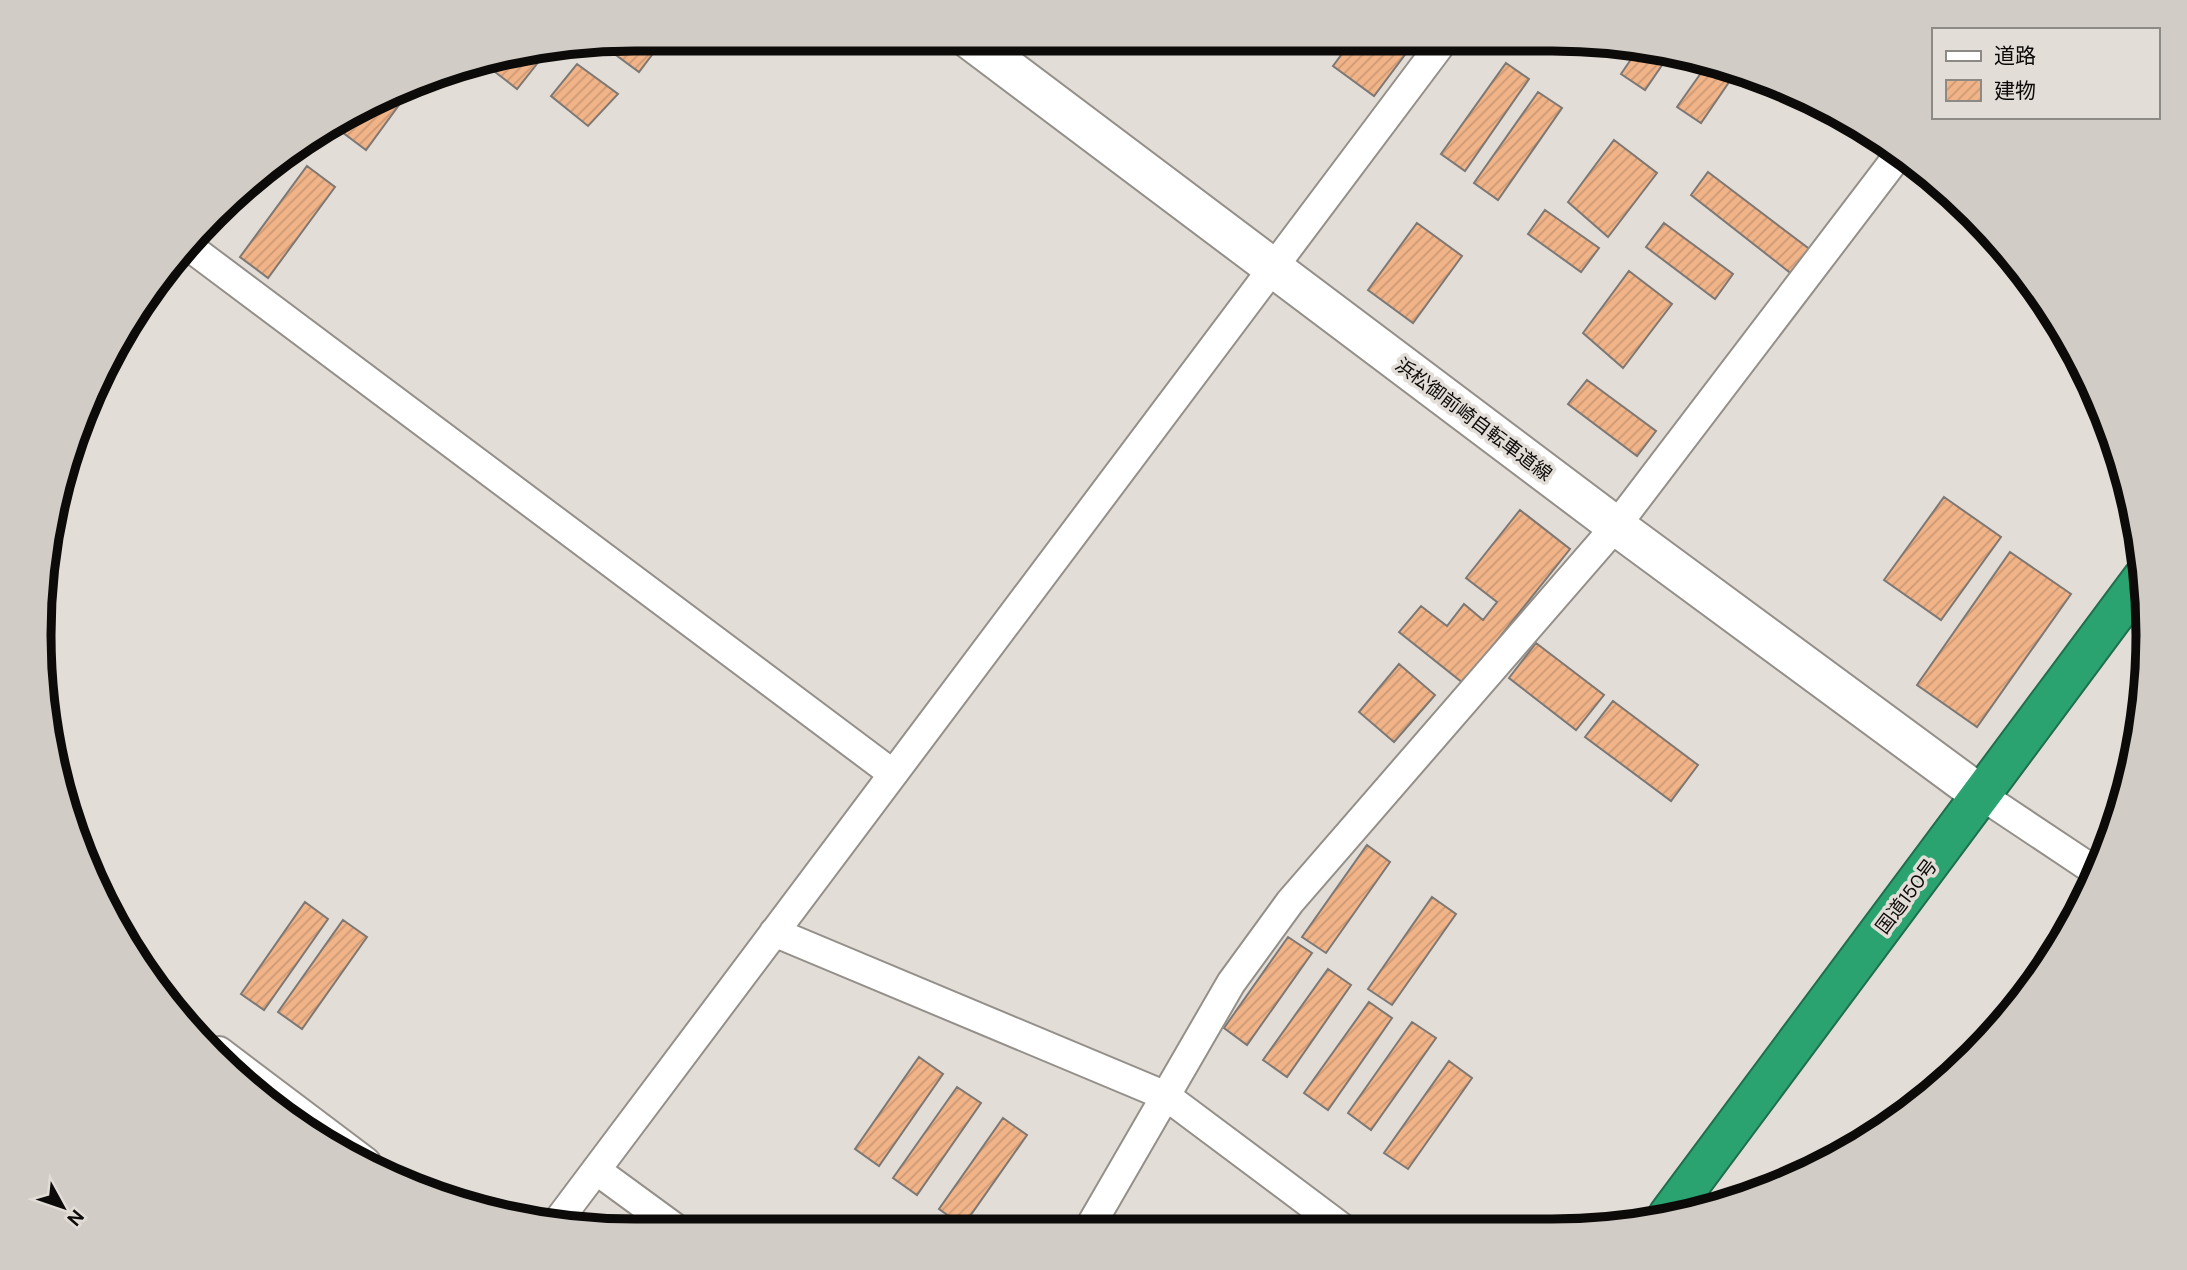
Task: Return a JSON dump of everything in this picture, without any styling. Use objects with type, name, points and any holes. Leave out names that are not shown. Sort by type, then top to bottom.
[{"type":"highway","name":"国道150号","points":[[1675,1206],[2134,589]]},
{"type":"main road","name":"浜松御前崎自転車道線","points":[[986,51],[1616,526],[1981,795]]},
{"type":"street","points":[[563,1214],[1436,51]]},
{"type":"street","points":[[1094,1219],[1231,983],[1290,902],[1616,526],[1894,161]]},
{"type":"street","points":[[195,251],[893,774]]},
{"type":"street","points":[[1981,795],[2088,867]]},
{"type":"street","points":[[774,932],[1166,1096],[1330,1219]]},
{"type":"street","points":[[254,1077],[319,1126]]},
{"type":"street","points":[[596,1170],[663,1219]]},
{"type":"building","points":[[655,51],[639,72],[611,52]]},
{"type":"building","points":[[1344,51],[1408,51],[1374,96],[1333,66]]},
{"type":"building","points":[[1633,57],[1664,62],[1645,90],[1621,74]]},
{"type":"building","points":[[540,60],[517,89],[491,69]]},
{"type":"building","points":[[1506,63],[1529,79],[1465,171],[1441,154]]},
{"type":"building","points":[[577,64],[618,94],[588,126],[551,96]]},
{"type":"building","points":[[1702,71],[1731,79],[1701,123],[1677,107]]},
{"type":"building","points":[[1538,92],[1562,108],[1498,200],[1474,183]]},
{"type":"building","points":[[404,98],[366,150],[340,131]]},
{"type":"building","points":[[1614,140],[1657,173],[1608,237],[1568,202]]},
{"type":"building","points":[[307,166],[335,187],[268,278],[240,257]]},
{"type":"building","points":[[1708,172],[1812,251],[1793,275],[1691,195]]},
{"type":"building","points":[[1545,210],[1599,248],[1581,272],[1528,234]]},
{"type":"building","points":[[1417,223],[1462,256],[1413,323],[1368,290]]},
{"type":"building","points":[[1664,223],[1733,274],[1715,299],[1646,247]]},
{"type":"building","points":[[1629,271],[1672,304],[1623,368],[1583,333]]},
{"type":"building","points":[[1587,380],[1656,431],[1637,456],[1568,404]]},
{"type":"building","points":[[1944,497],[2001,537],[1941,620],[1884,580]]},
{"type":"building","points":[[1520,510],[1570,549],[1463,683],[1399,632],[1421,606],[1447,626],[1464,604],[1483,620],[1497,602],[1466,578]]},
{"type":"building","points":[[2010,552],[2071,594],[1977,727],[1917,685]]},
{"type":"building","points":[[1536,643],[1604,695],[1576,730],[1509,678]]},
{"type":"building","points":[[1399,664],[1435,695],[1394,742],[1359,712]]},
{"type":"building","points":[[1613,701],[1698,765],[1671,801],[1585,737]]},
{"type":"building","points":[[1367,845],[1390,862],[1326,953],[1302,937]]},
{"type":"building","points":[[1432,897],[1456,914],[1392,1005],[1368,989]]},
{"type":"building","points":[[305,902],[328,919],[264,1010],[241,994]]},
{"type":"building","points":[[343,920],[367,937],[302,1029],[278,1012]]},
{"type":"building","points":[[1288,937],[1312,953],[1247,1045],[1224,1028]]},
{"type":"building","points":[[1328,969],[1351,985],[1287,1077],[1263,1060]]},
{"type":"building","points":[[1369,1002],[1392,1018],[1328,1110],[1304,1093]]},
{"type":"building","points":[[1412,1022],[1436,1038],[1371,1130],[1348,1113]]},
{"type":"building","points":[[919,1057],[943,1074],[879,1166],[855,1149]]},
{"type":"building","points":[[1449,1061],[1472,1078],[1408,1169],[1384,1153]]},
{"type":"building","points":[[957,1087],[981,1103],[917,1195],[893,1178]]},
{"type":"building","points":[[1003,1118],[1027,1135],[968,1219],[953,1219],[939,1209]]}]
